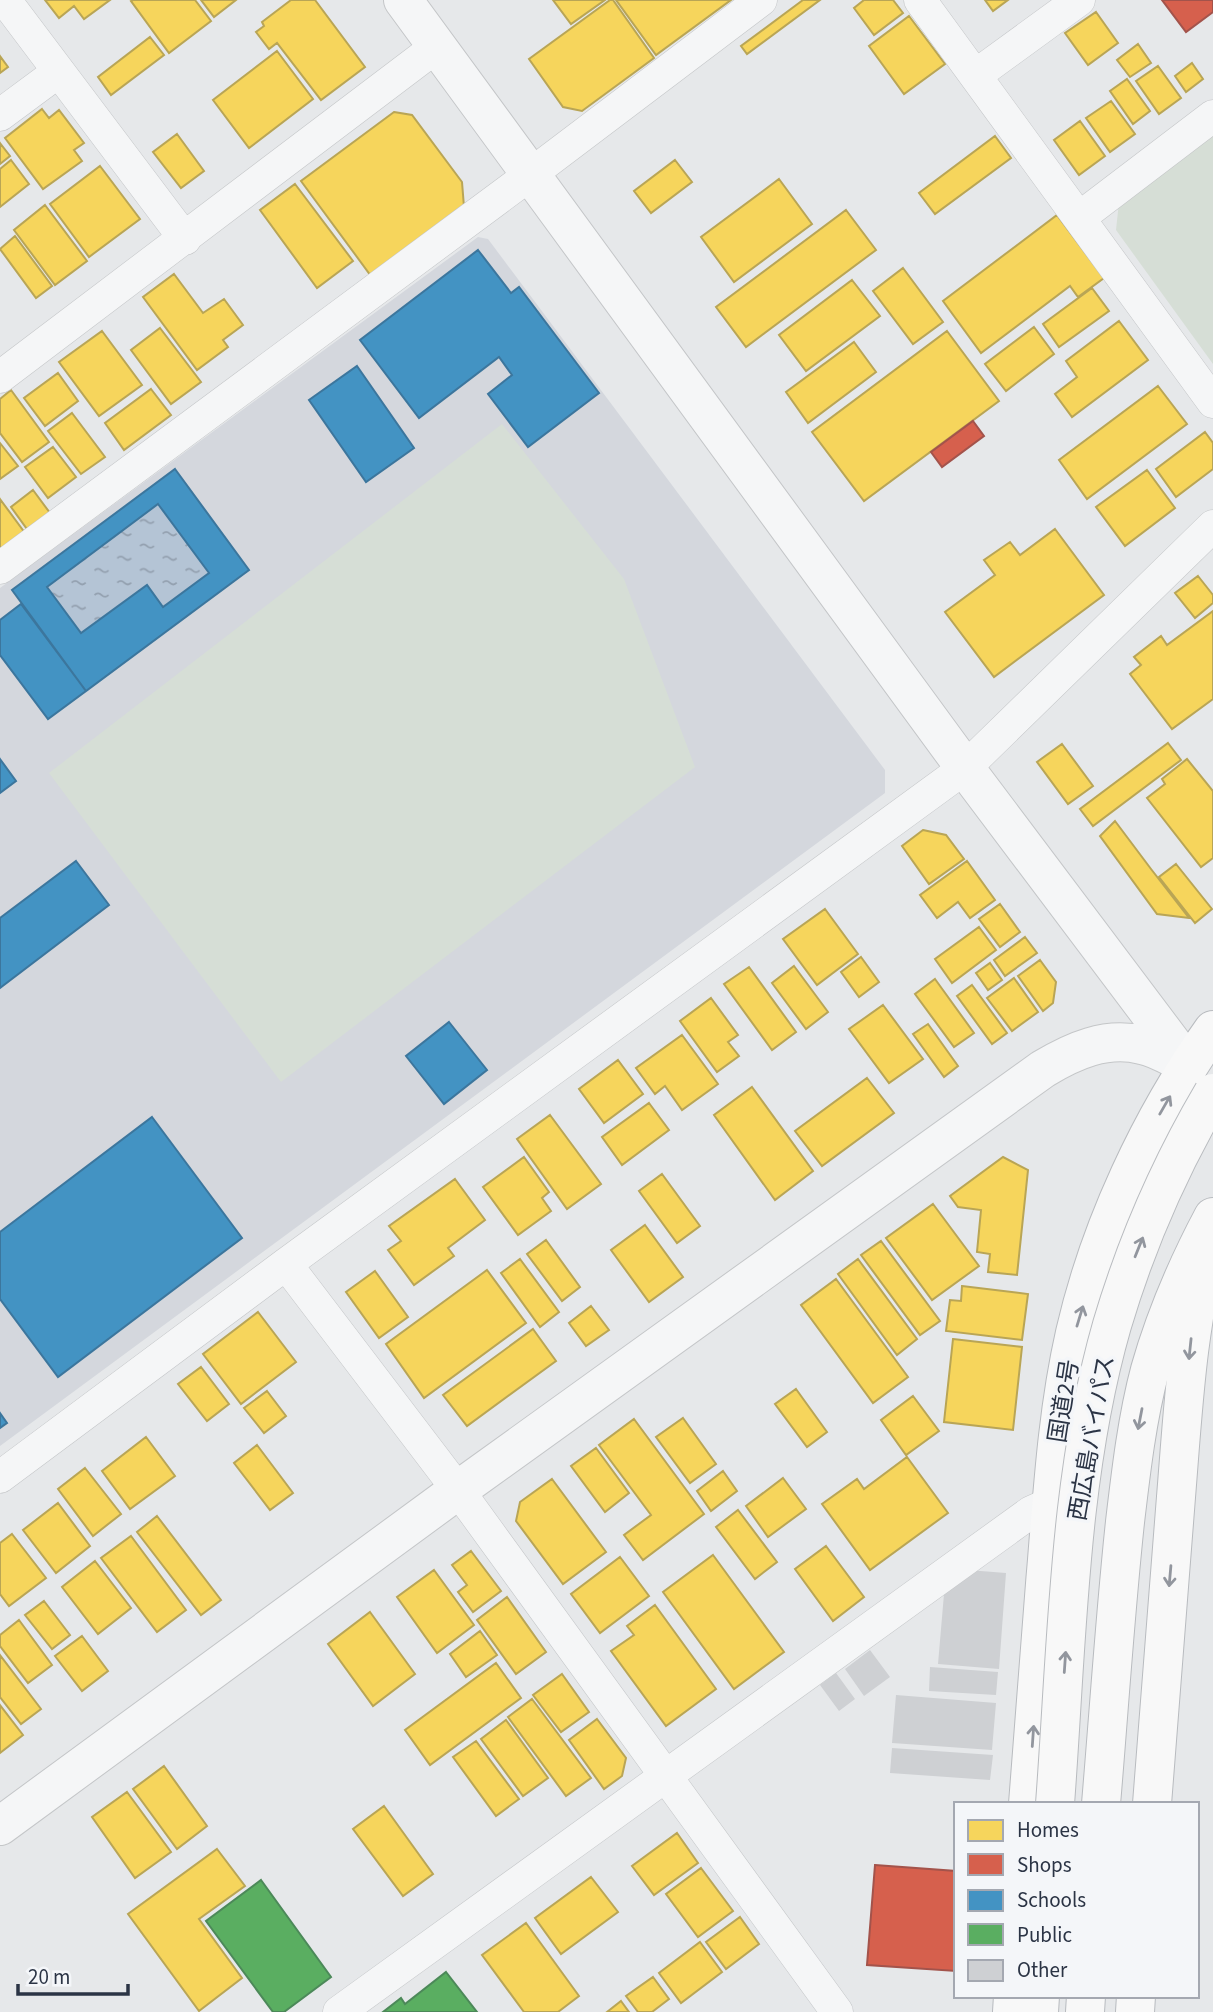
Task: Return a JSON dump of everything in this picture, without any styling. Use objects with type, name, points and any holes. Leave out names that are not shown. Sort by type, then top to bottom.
[{"type":"highway","name":"国道2号","points":[[1028,1802],[1061,1402],[1076,1331],[1095,1265],[1147,1137],[1200,1079],[1213,1030]]},
{"type":"highway","name":"西広島バイパス","points":[[1055,1802],[1070,1593],[1082,1477],[1095,1398],[1112,1327],[1133,1260],[1180,1152],[1200,1079]]},
{"type":"highway","points":[[1101,1802],[1119,1576],[1138,1424],[1150,1370],[1186,1272],[1213,1217]]},
{"type":"highway","points":[[1152,1802],[1182,1423],[1202,1271],[1213,1234]]},
{"type":"street","points":[[5,0],[185,239]]},
{"type":"street","points":[[0,568],[761,0]]},
{"type":"street","points":[[920,0],[1213,402]]},
{"type":"street","points":[[975,75],[1079,0]]},
{"type":"street","points":[[407,1],[436,47],[965,768],[1200,1079],[1213,1128]]},
{"type":"street","points":[[0,377],[436,47]]},
{"type":"street","points":[[0,115],[58,72]]},
{"type":"street","points":[[1080,218],[1213,116]]},
{"type":"street","points":[[0,1477],[286,1264],[965,768],[1213,526]]},
{"type":"street","points":[[0,1826],[458,1490],[1042,1069],[1071,1053],[1101,1043],[1142,1045],[1200,1079]]},
{"type":"street","points":[[286,1264],[458,1490],[837,2012]]},
{"type":"street","points":[[339,2012],[1031,1512],[1051,1503]]},
{"type":"shaded area","points":[[1213,133],[1213,364],[1116,230],[1119,202]]},
{"type":"shaded area","points":[[478,237],[488,239],[885,770],[885,793],[0,1446],[0,588]]},
{"type":"shaded area","points":[[502,424],[624,579],[695,767],[281,1082],[49,773]]},
{"type":"water","points":[[158,504],[209,573],[163,607],[146,585],[81,633],[47,587]]},
{"type":"building: Homes","points":[[45,0],[110,0],[84,19],[74,6],[59,18]]},
{"type":"building: Homes","points":[[195,0],[211,21],[169,53],[131,1]]},
{"type":"building: Homes","points":[[201,0],[236,0],[214,17]]},
{"type":"building: Homes","points":[[291,0],[315,0],[365,67],[321,100],[277,43],[269,49],[256,32],[264,26],[262,22]]},
{"type":"building: Homes","points":[[553,0],[605,0],[571,24]]},
{"type":"building: Homes","points":[[613,0],[654,58],[582,111],[563,107],[529,59]]},
{"type":"building: Homes","points":[[616,0],[731,0],[656,55]]},
{"type":"building: Homes","points":[[803,0],[820,0],[747,54],[741,46]]},
{"type":"building: Homes","points":[[864,0],[893,0],[903,13],[874,35],[854,8]]},
{"type":"building: Homes","points":[[985,0],[1008,0],[993,11]]},
{"type":"building: Homes","points":[[1096,12],[1118,43],[1088,65],[1065,33]]},
{"type":"building: Homes","points":[[909,16],[945,64],[904,94],[869,46]]},
{"type":"building: Homes","points":[[150,37],[164,55],[111,95],[98,77]]},
{"type":"building: Homes","points":[[1138,44],[1151,63],[1130,77],[1117,60]]},
{"type":"building: Homes","points":[[277,51],[313,99],[249,148],[213,100]]},
{"type":"building: Homes","points":[[0,56],[8,67],[0,73]]},
{"type":"building: Homes","points":[[1192,63],[1203,79],[1186,92],[1175,76]]},
{"type":"building: Homes","points":[[1158,66],[1181,98],[1159,114],[1136,81]]},
{"type":"building: Homes","points":[[1127,79],[1150,111],[1133,124],[1110,91]]},
{"type":"building: Homes","points":[[1111,101],[1135,134],[1110,152],[1086,118]]},
{"type":"building: Homes","points":[[42,109],[49,118],[59,110],[84,143],[74,150],[82,161],[43,189],[5,138]]},
{"type":"building: Homes","points":[[394,112],[412,115],[462,182],[464,207],[371,276],[301,181]]},
{"type":"building: Homes","points":[[1080,121],[1105,156],[1079,175],[1054,140]]},
{"type":"building: Homes","points":[[177,134],[204,171],[181,188],[153,152]]},
{"type":"building: Homes","points":[[995,136],[1011,158],[935,214],[919,193]]},
{"type":"building: Homes","points":[[0,143],[10,156],[0,164]]},
{"type":"building: Homes","points":[[11,160],[29,184],[0,207],[0,169]]},
{"type":"building: Homes","points":[[675,160],[692,182],[651,213],[634,191]]},
{"type":"building: Homes","points":[[100,166],[140,219],[89,257],[50,204]]},
{"type":"building: Homes","points":[[779,179],[812,224],[734,282],[701,237]]},
{"type":"building: Homes","points":[[295,184],[353,261],[317,288],[260,210]]},
{"type":"building: Homes","points":[[45,205],[87,261],[55,285],[14,230]]},
{"type":"building: Homes","points":[[846,210],[876,250],[746,347],[716,307]]},
{"type":"building: Homes","points":[[1057,215],[1104,278],[1078,297],[1070,286],[981,353],[943,301]]},
{"type":"building: Homes","points":[[15,236],[52,286],[36,298],[0,249]]},
{"type":"building: Homes","points":[[903,268],[943,322],[913,344],[873,291]]},
{"type":"building: Homes","points":[[174,274],[203,313],[224,299],[243,325],[223,340],[228,347],[197,370],[143,297]]},
{"type":"building: Homes","points":[[852,280],[880,316],[806,371],[779,335]]},
{"type":"building: Homes","points":[[1092,288],[1109,311],[1059,347],[1043,324]]},
{"type":"building: Homes","points":[[1119,321],[1148,360],[1072,417],[1055,394],[1077,377],[1066,361]]},
{"type":"building: Homes","points":[[1034,327],[1054,354],[1006,391],[985,364]]},
{"type":"building: Homes","points":[[160,328],[201,382],[171,404],[131,350]]},
{"type":"building: Homes","points":[[102,331],[142,385],[99,416],[59,362]]},
{"type":"building: Homes","points":[[947,331],[999,401],[864,501],[812,432]]},
{"type":"building: Homes","points":[[854,342],[876,372],[808,423],[786,392]]},
{"type":"building: Homes","points":[[58,373],[78,401],[45,426],[24,398]]},
{"type":"building: Homes","points":[[1158,386],[1187,424],[1087,499],[1059,460]]},
{"type":"building: Homes","points":[[151,389],[171,415],[124,450],[105,423]]},
{"type":"building: Homes","points":[[11,390],[49,442],[22,462],[0,433],[0,399]]},
{"type":"building: Homes","points":[[72,413],[105,457],[81,474],[48,431]]},
{"type":"building: Homes","points":[[1205,432],[1213,443],[1213,469],[1176,497],[1156,469]]},
{"type":"building: Homes","points":[[0,443],[18,466],[0,479]]},
{"type":"building: Homes","points":[[53,447],[76,477],[48,498],[25,467]]},
{"type":"building: Homes","points":[[1147,470],[1175,508],[1125,546],[1096,507]]},
{"type":"building: Homes","points":[[33,490],[50,513],[27,529],[11,507]]},
{"type":"building: Homes","points":[[0,499],[25,533],[0,551]]},
{"type":"building: Homes","points":[[1055,529],[1104,595],[994,677],[945,612],[995,575],[984,560],[1010,542],[1020,555]]},
{"type":"building: Homes","points":[[1198,576],[1213,595],[1213,603],[1195,618],[1175,593]]},
{"type":"building: Homes","points":[[1213,611],[1213,699],[1172,729],[1130,674],[1141,665],[1134,657],[1161,636],[1167,645]]},
{"type":"building: Homes","points":[[1168,743],[1181,760],[1093,826],[1080,809]]},
{"type":"building: Homes","points":[[1062,744],[1093,786],[1068,804],[1037,762]]},
{"type":"building: Homes","points":[[1187,759],[1213,791],[1213,858],[1201,867],[1147,798],[1165,784],[1162,779]]},
{"type":"building: Homes","points":[[1115,821],[1189,918],[1157,914],[1100,836]]},
{"type":"building: Homes","points":[[923,830],[946,835],[964,859],[929,884],[902,846]]},
{"type":"building: Homes","points":[[967,861],[995,900],[970,918],[958,902],[937,918],[920,895]]},
{"type":"building: Homes","points":[[1176,864],[1212,909],[1195,923],[1159,877]]},
{"type":"building: Homes","points":[[1000,904],[1020,932],[1000,947],[979,919]]},
{"type":"building: Homes","points":[[825,909],[858,954],[817,985],[783,939]]},
{"type":"building: Homes","points":[[979,927],[996,950],[952,983],[935,959]]},
{"type":"building: Homes","points":[[1025,937],[1037,953],[1005,976],[994,960]]},
{"type":"building: Homes","points":[[861,957],[879,982],[859,997],[841,972]]},
{"type":"building: Homes","points":[[1040,960],[1056,982],[1053,1003],[1043,1011],[1018,976]]},
{"type":"building: Homes","points":[[990,963],[1002,980],[988,990],[976,973]]},
{"type":"building: Homes","points":[[794,966],[828,1012],[806,1029],[772,983]]},
{"type":"building: Homes","points":[[749,967],[796,1032],[772,1050],[724,984]]},
{"type":"building: Homes","points":[[1014,978],[1038,1012],[1012,1031],[987,998]]},
{"type":"building: Homes","points":[[935,979],[974,1033],[954,1047],[915,994]]},
{"type":"building: Homes","points":[[972,985],[1007,1033],[992,1044],[957,996]]},
{"type":"building: Homes","points":[[711,998],[738,1035],[728,1042],[739,1056],[717,1072],[680,1021]]},
{"type":"building: Homes","points":[[883,1005],[923,1059],[889,1083],[849,1029]]},
{"type":"building: Homes","points":[[928,1024],[958,1066],[944,1077],[913,1034]]},
{"type":"building: Homes","points":[[682,1035],[718,1084],[682,1110],[665,1086],[655,1094],[636,1068]]},
{"type":"building: Homes","points":[[618,1060],[643,1094],[604,1123],[579,1089]]},
{"type":"building: Homes","points":[[867,1078],[894,1113],[822,1166],[795,1131]]},
{"type":"building: Homes","points":[[752,1087],[813,1171],[775,1200],[714,1115]]},
{"type":"building: Homes","points":[[649,1103],[669,1130],[622,1165],[602,1137]]},
{"type":"building: Homes","points":[[550,1115],[601,1184],[567,1209],[517,1139]]},
{"type":"building: Homes","points":[[524,1157],[549,1192],[542,1198],[551,1211],[518,1235],[483,1187]]},
{"type":"building: Homes","points":[[1003,1157],[1028,1170],[1017,1275],[988,1272],[990,1254],[977,1252],[981,1210],[958,1207],[950,1196]]},
{"type":"building: Homes","points":[[662,1174],[700,1226],[677,1243],[639,1191]]},
{"type":"building: Homes","points":[[455,1179],[485,1220],[448,1248],[454,1256],[414,1285],[388,1250],[401,1241],[389,1226]]},
{"type":"building: Homes","points":[[933,1204],[979,1266],[932,1300],[886,1238]]},
{"type":"building: Homes","points":[[645,1225],[683,1277],[649,1302],[611,1250]]},
{"type":"building: Homes","points":[[546,1240],[580,1287],[562,1301],[527,1254]]},
{"type":"building: Homes","points":[[881,1241],[940,1321],[920,1335],[861,1255]]},
{"type":"building: Homes","points":[[520,1259],[559,1312],[540,1327],[501,1273]]},
{"type":"building: Homes","points":[[858,1259],[917,1339],[897,1355],[838,1274]]},
{"type":"building: Homes","points":[[487,1270],[526,1323],[424,1398],[386,1344]]},
{"type":"building: Homes","points":[[375,1271],[408,1317],[379,1338],[346,1292]]},
{"type":"building: Homes","points":[[836,1279],[908,1377],[873,1403],[801,1305]]},
{"type":"building: Homes","points":[[962,1286],[1028,1294],[1022,1340],[946,1331],[950,1300],[961,1301]]},
{"type":"building: Homes","points":[[591,1306],[609,1330],[586,1346],[569,1323]]},
{"type":"building: Homes","points":[[258,1312],[296,1362],[241,1404],[203,1354]]},
{"type":"building: Homes","points":[[533,1329],[556,1361],[467,1426],[443,1395]]},
{"type":"building: Homes","points":[[953,1339],[1022,1347],[1013,1430],[944,1422]]},
{"type":"building: Homes","points":[[201,1367],[229,1404],[207,1421],[178,1384]]},
{"type":"building: Homes","points":[[796,1389],[827,1432],[807,1447],[775,1404]]},
{"type":"building: Homes","points":[[267,1391],[286,1416],[264,1433],[244,1408]]},
{"type":"building: Homes","points":[[913,1396],[939,1431],[906,1455],[881,1420]]},
{"type":"building: Homes","points":[[683,1418],[716,1464],[690,1483],[656,1437]]},
{"type":"building: Homes","points":[[634,1419],[704,1514],[643,1560],[624,1535],[651,1515],[599,1445]]},
{"type":"building: Homes","points":[[146,1437],[175,1476],[130,1509],[102,1471]]},
{"type":"building: Homes","points":[[257,1445],[293,1493],[270,1510],[234,1463]]},
{"type":"building: Homes","points":[[596,1448],[629,1493],[605,1512],[571,1466]]},
{"type":"building: Homes","points":[[907,1457],[948,1513],[870,1570],[822,1504],[857,1479],[864,1489]]},
{"type":"building: Homes","points":[[85,1468],[121,1514],[93,1536],[58,1489]]},
{"type":"building: Homes","points":[[723,1471],[737,1491],[711,1511],[697,1491]]},
{"type":"building: Homes","points":[[783,1478],[806,1509],[768,1537],[746,1506]]},
{"type":"building: Homes","points":[[552,1479],[606,1552],[563,1584],[516,1521],[520,1502]]},
{"type":"building: Homes","points":[[58,1503],[90,1546],[56,1573],[23,1530]]},
{"type":"building: Homes","points":[[738,1510],[777,1562],[755,1579],[716,1527]]},
{"type":"building: Homes","points":[[157,1516],[221,1600],[201,1615],[137,1532]]},
{"type":"building: Homes","points":[[12,1534],[46,1578],[9,1606],[0,1594],[0,1543]]},
{"type":"building: Homes","points":[[131,1536],[186,1610],[157,1632],[101,1558]]},
{"type":"building: Homes","points":[[826,1546],[864,1597],[833,1621],[795,1569]]},
{"type":"building: Homes","points":[[471,1551],[501,1591],[473,1612],[458,1592],[467,1585],[452,1565]]},
{"type":"building: Homes","points":[[713,1555],[784,1652],[734,1689],[663,1592]]},
{"type":"building: Homes","points":[[620,1557],[649,1596],[600,1633],[571,1594]]},
{"type":"building: Homes","points":[[95,1561],[131,1608],[98,1634],[62,1587]]},
{"type":"building: Homes","points":[[434,1570],[474,1625],[437,1653],[397,1597]]},
{"type":"building: Homes","points":[[507,1597],[546,1652],[516,1674],[477,1620]]},
{"type":"building: Homes","points":[[44,1601],[70,1635],[52,1649],[25,1615]]},
{"type":"building: Homes","points":[[655,1605],[716,1689],[666,1726],[611,1651],[634,1635],[627,1626]]},
{"type":"building: Homes","points":[[370,1612],[415,1674],[373,1706],[328,1644]]},
{"type":"building: Homes","points":[[19,1620],[52,1665],[28,1683],[0,1646],[0,1635]]},
{"type":"building: Homes","points":[[480,1631],[497,1655],[466,1677],[450,1654]]},
{"type":"building: Homes","points":[[82,1636],[108,1671],[82,1691],[55,1656]]},
{"type":"building: Homes","points":[[0,1655],[41,1709],[21,1724],[0,1697]]},
{"type":"building: Homes","points":[[496,1663],[521,1698],[430,1765],[405,1730]]},
{"type":"building: Homes","points":[[562,1674],[589,1712],[561,1732],[533,1695]]},
{"type":"building: Homes","points":[[532,1699],[591,1778],[566,1796],[508,1717]]},
{"type":"building: Homes","points":[[0,1705],[23,1735],[0,1753]]},
{"type":"building: Homes","points":[[597,1719],[626,1758],[622,1776],[604,1789],[569,1740]]},
{"type":"building: Homes","points":[[506,1720],[548,1778],[523,1796],[481,1739]]},
{"type":"building: Homes","points":[[476,1741],[519,1799],[496,1816],[453,1757]]},
{"type":"building: Homes","points":[[164,1766],[207,1826],[177,1849],[133,1789]]},
{"type":"building: Homes","points":[[127,1792],[171,1852],[135,1878],[92,1817]]},
{"type":"building: Homes","points":[[384,1806],[433,1874],[403,1896],[353,1829]]},
{"type":"building: Homes","points":[[677,1833],[698,1863],[654,1895],[632,1866]]},
{"type":"building: Homes","points":[[217,1849],[245,1886],[199,1919],[242,1978],[199,2011],[128,1914]]},
{"type":"building: Homes","points":[[701,1868],[733,1911],[698,1937],[666,1894]]},
{"type":"building: Homes","points":[[591,1877],[618,1912],[561,1954],[535,1918]]},
{"type":"building: Homes","points":[[740,1917],[759,1944],[726,1969],[706,1942]]},
{"type":"building: Homes","points":[[526,1923],[579,1996],[558,2012],[524,2012],[482,1955]]},
{"type":"building: Homes","points":[[700,1942],[722,1972],[681,2003],[659,1973]]},
{"type":"building: Homes","points":[[653,1977],[669,1999],[652,2012],[638,2012],[626,1996]]},
{"type":"building: Homes","points":[[621,2001],[629,2012],[607,2012]]},
{"type":"building: Shops","points":[[1162,0],[1213,0],[1213,12],[1186,32]]},
{"type":"building: Shops","points":[[973,421],[984,436],[942,467],[931,452]]},
{"type":"building: Shops","points":[[875,1865],[954,1871],[954,1971],[867,1965]]},
{"type":"building: Schools","points":[[478,250],[511,293],[519,287],[599,393],[528,447],[488,394],[512,375],[499,357],[419,418],[360,340]]},
{"type":"building: Schools","points":[[357,366],[414,448],[366,482],[309,400]]},
{"type":"building: Schools","points":[[175,469],[249,570],[86,691],[12,590]],"holes":[[[158,504],[209,573],[163,607],[147,585],[81,633],[47,587]]]},
{"type":"building: Schools","points":[[21,604],[86,691],[48,719],[0,655],[0,620]]},
{"type":"building: Schools","points":[[0,759],[16,781],[0,793]]},
{"type":"building: Schools","points":[[76,861],[109,905],[0,988],[0,918]]},
{"type":"building: Schools","points":[[449,1022],[487,1070],[444,1104],[406,1056]]},
{"type":"building: Schools","points":[[152,1117],[242,1238],[58,1377],[0,1299],[0,1232]]},
{"type":"building: Schools","points":[[0,1413],[7,1423],[0,1428]]},
{"type":"building: Public","points":[[261,1880],[331,1977],[284,2012],[273,2012],[206,1921]]},
{"type":"building: Public","points":[[446,1972],[477,2012],[383,2012],[401,1998],[405,2004]]},
{"type":"building: Other","points":[[968,1570],[1006,1573],[999,1669],[938,1664],[944,1594]]},
{"type":"building: Other","points":[[870,1650],[890,1677],[864,1696],[845,1669]]},
{"type":"building: Other","points":[[930,1667],[998,1672],[996,1695],[929,1691]]},
{"type":"building: Other","points":[[836,1673],[855,1699],[839,1711],[820,1685]]},
{"type":"building: Other","points":[[896,1695],[996,1703],[992,1750],[892,1743]]},
{"type":"building: Other","points":[[892,1748],[993,1755],[990,1780],[890,1773]]}]
